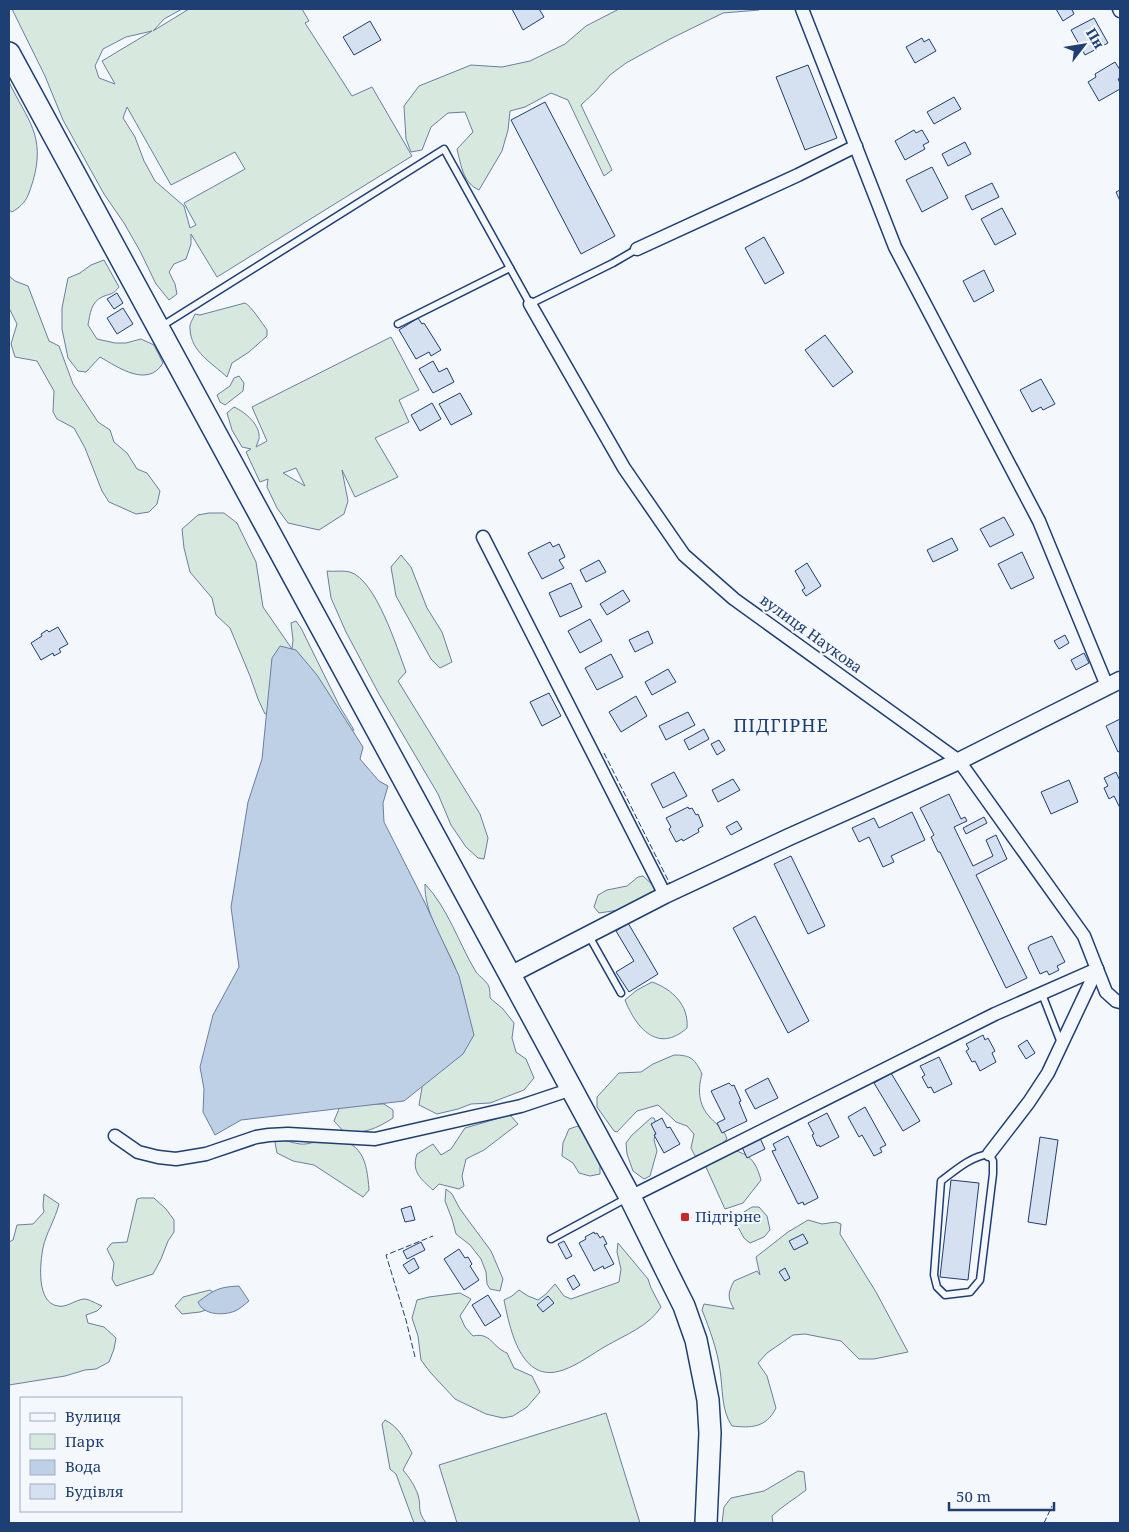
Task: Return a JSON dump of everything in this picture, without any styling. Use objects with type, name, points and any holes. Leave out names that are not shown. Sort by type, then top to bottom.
[{"type":"highway","points":[[9,53],[572,1089],[630,1197],[684,1306],[698,1348],[708,1400],[710,1425],[706,1523]]},
{"type":"street","points":[[510,975],[666,896],[789,837],[959,761],[1114,683],[1039,521],[894,247],[802,9]]},
{"type":"street","points":[[637,249],[798,175],[856,146]]},
{"type":"street","name":"вулиця Наукова","points":[[530,304],[624,468],[684,555],[734,599],[959,761],[1084,936],[1106,992],[1116,1001],[1120,1002]]},
{"type":"street","points":[[483,537],[666,896]]},
{"type":"street","points":[[630,1197],[986,1018],[1097,969]]},
{"type":"street","points":[[989,1154],[1029,1102],[1048,1073],[1097,969]]},
{"type":"street","points":[[115,1136],[138,1152],[176,1159],[206,1154],[269,1135],[288,1134],[375,1139],[521,1106],[572,1089]]},
{"type":"lane","points":[[158,328],[444,150],[530,304],[637,249]]},
{"type":"lane","points":[[398,324],[510,268]]},
{"type":"lane","points":[[588,935],[621,993]]},
{"type":"lane","points":[[1042,994],[1061,1043]]},
{"type":"lane","points":[[989,1154],[993,1161],[993,1174],[980,1280],[970,1292],[945,1295],[937,1287],[934,1275],[941,1181],[968,1161],[978,1156],[989,1154]]},
{"type":"lane","points":[[551,1239],[630,1197]]},
{"type":"green space","points":[[12,9],[182,9],[164,19],[153,31],[189,9],[302,9],[309,21],[305,23],[352,96],[372,87],[412,156],[217,277],[191,234],[191,244],[186,259],[174,264],[169,272],[175,284],[177,294],[169,300],[156,284],[140,251],[104,194],[63,120],[45,76]],"holes":[[[152,31],[102,61],[115,84],[99,78],[95,66],[103,49],[126,37]],[[127,107],[171,185],[235,152],[245,169],[184,203],[196,225],[190,228],[184,206],[155,181],[144,161],[135,137],[123,118]]]},
{"type":"green space","points":[[619,9],[759,10],[723,13],[670,39],[626,63],[610,75],[581,105],[612,170],[604,176],[568,100],[551,93],[525,107],[510,111],[508,130],[502,151],[479,190],[469,183],[466,178],[457,149],[473,132],[465,112],[448,113],[431,127],[422,150],[411,152],[406,139],[404,106],[419,86],[471,65],[502,67],[530,61],[565,44],[586,26]]},
{"type":"green space","points":[[9,82],[33,128],[37,151],[33,181],[28,195],[24,202],[12,212],[9,210]]},
{"type":"green space","points":[[104,260],[119,287],[113,293],[95,302],[88,325],[97,339],[115,343],[126,343],[141,339],[154,345],[163,363],[150,374],[141,375],[124,370],[100,357],[86,372],[78,371],[68,358],[62,329],[62,308],[68,278]]},
{"type":"green space","points":[[9,276],[15,281],[28,286],[49,341],[59,346],[73,384],[98,422],[110,430],[114,442],[127,453],[137,469],[147,473],[160,491],[157,504],[149,512],[136,514],[109,502],[102,491],[85,448],[74,428],[57,419],[53,412],[54,391],[37,361],[15,357],[11,344],[17,324],[9,308]]},
{"type":"green space","points":[[245,303],[267,330],[267,336],[249,352],[232,363],[227,377],[198,351],[191,337],[190,325],[195,314],[200,315]]},
{"type":"green space","points":[[391,337],[419,390],[399,400],[409,422],[375,438],[398,477],[355,497],[342,470],[348,501],[344,514],[319,530],[288,523],[277,508],[267,487],[268,479],[260,482],[246,452],[251,449],[242,447],[232,430],[227,413],[234,407],[243,412],[255,424],[259,434],[256,447],[267,441],[252,407]],"holes":[[[296,468],[305,486],[283,473]]]},
{"type":"green space","points":[[239,376],[244,383],[243,391],[225,405],[220,402],[217,395],[230,386],[234,378]]},
{"type":"green space","points":[[224,513],[237,523],[256,562],[263,607],[292,649],[291,623],[296,621],[340,707],[354,730],[349,730],[287,705],[265,714],[230,628],[216,615],[212,598],[190,572],[184,548],[182,529],[198,515]]},
{"type":"green space","points":[[401,555],[411,567],[427,608],[442,632],[452,662],[440,668],[431,659],[396,596],[391,567]]},
{"type":"green space","points":[[327,571],[347,571],[360,578],[377,601],[406,672],[398,681],[480,814],[488,838],[484,859],[478,858],[466,847],[451,825],[438,794],[379,694],[346,632],[331,598]]},
{"type":"green space","points":[[643,876],[656,888],[655,896],[626,909],[599,913],[594,907],[598,895],[607,890],[627,886],[638,877]]},
{"type":"green space","points":[[425,884],[447,915],[476,972],[488,985],[490,998],[503,1009],[514,1023],[512,1038],[516,1052],[526,1059],[534,1078],[524,1090],[490,1103],[471,1104],[437,1114],[419,1105],[424,1076],[467,1010],[462,988],[450,955],[431,915]]},
{"type":"green space","points":[[652,982],[666,989],[678,999],[685,1012],[687,1028],[667,1039],[658,1038],[642,1028],[635,1020],[625,1000],[637,990]]},
{"type":"green space","points":[[674,1055],[688,1057],[697,1065],[702,1074],[700,1090],[702,1106],[724,1132],[727,1139],[712,1150],[695,1156],[691,1148],[694,1134],[687,1126],[676,1122],[658,1105],[637,1111],[617,1132],[614,1131],[597,1107],[597,1097],[619,1073],[641,1072],[653,1064]]},
{"type":"green space","points":[[341,1104],[384,1104],[393,1110],[393,1118],[370,1130],[345,1133],[334,1121]]},
{"type":"green space","points":[[510,1115],[518,1124],[484,1150],[466,1159],[462,1176],[464,1186],[459,1189],[439,1184],[433,1190],[418,1175],[415,1166],[417,1154],[433,1144],[441,1155],[451,1149],[465,1128]]},
{"type":"green space","points":[[651,1118],[654,1118],[657,1125],[654,1140],[657,1151],[650,1176],[644,1179],[633,1171],[627,1154],[626,1143]]},
{"type":"green space","points":[[578,1126],[600,1157],[600,1174],[590,1176],[579,1173],[573,1163],[562,1156],[563,1143],[569,1129]]},
{"type":"green space","points":[[274,1137],[300,1144],[327,1140],[339,1140],[348,1143],[355,1147],[364,1161],[369,1190],[363,1197],[314,1165],[293,1161],[277,1153]]},
{"type":"green space","points":[[732,1150],[744,1154],[752,1160],[761,1180],[743,1203],[725,1209],[705,1165]]},
{"type":"green space","points":[[446,1189],[452,1194],[460,1209],[491,1251],[503,1279],[500,1291],[490,1289],[481,1259],[470,1245],[456,1234],[445,1201]]},
{"type":"green space","points":[[44,1194],[59,1204],[46,1237],[42,1255],[41,1282],[46,1298],[58,1306],[64,1306],[84,1299],[102,1306],[97,1311],[86,1315],[88,1323],[104,1327],[116,1338],[114,1349],[109,1362],[96,1369],[9,1385],[9,1242],[13,1240],[17,1225],[33,1224],[44,1212]]},
{"type":"green space","points":[[154,1198],[166,1209],[174,1220],[174,1232],[153,1274],[116,1286],[112,1279],[114,1263],[107,1249],[112,1243],[127,1242],[137,1199]]},
{"type":"green space","points":[[752,1207],[759,1207],[767,1216],[770,1230],[764,1237],[750,1243],[744,1238],[738,1227],[744,1212]]},
{"type":"green space","points":[[808,1220],[822,1224],[836,1222],[841,1224],[840,1234],[876,1292],[908,1352],[874,1359],[859,1359],[841,1341],[805,1334],[793,1335],[767,1353],[758,1363],[767,1376],[776,1408],[772,1415],[768,1420],[757,1425],[745,1427],[732,1426],[724,1406],[717,1355],[702,1310],[704,1304],[734,1309],[729,1295],[734,1281],[757,1271],[760,1275],[756,1257],[788,1232]]},
{"type":"green space","points":[[618,1243],[648,1279],[661,1307],[656,1314],[629,1334],[563,1370],[549,1372],[537,1369],[527,1362],[514,1339],[504,1300],[519,1290],[538,1300],[555,1284],[564,1296],[571,1299],[619,1282],[621,1269],[617,1252]]},
{"type":"green space","points":[[210,1290],[220,1297],[212,1308],[200,1312],[182,1314],[175,1306],[183,1297]]},
{"type":"green space","points":[[460,1293],[471,1299],[460,1316],[465,1327],[473,1336],[479,1335],[488,1338],[507,1353],[514,1368],[532,1376],[540,1392],[527,1407],[513,1416],[503,1418],[486,1414],[455,1399],[421,1360],[418,1336],[412,1318],[417,1300]]},
{"type":"green space","points":[[606,1413],[640,1523],[457,1523],[439,1465]]},
{"type":"green space","points":[[385,1420],[398,1430],[412,1453],[403,1470],[417,1492],[420,1511],[426,1523],[414,1523],[396,1474],[390,1469],[382,1424]]},
{"type":"green space","points":[[798,1471],[804,1472],[806,1490],[772,1516],[773,1523],[722,1523],[724,1507],[731,1498],[764,1491]]},
{"type":"water","points":[[280,646],[296,650],[317,675],[363,747],[360,759],[379,781],[388,786],[383,803],[384,822],[459,976],[474,1035],[463,1054],[404,1101],[241,1120],[215,1135],[203,1112],[204,1089],[200,1067],[213,1015],[239,967],[231,907],[248,802],[262,759],[272,658]]},
{"type":"water","points":[[239,1286],[249,1301],[235,1311],[225,1314],[209,1312],[204,1310],[198,1302],[217,1290]]},
{"type":"building","points":[[512,9],[539,9],[544,17],[523,30]]},
{"type":"building","points":[[1056,9],[1075,9],[1072,10],[1074,14],[1063,21]]},
{"type":"building","points":[[1094,18],[1108,43],[1085,55],[1071,30]]},
{"type":"building","points":[[370,21],[381,40],[354,55],[343,37]]},
{"type":"building","points":[[922,38],[924,42],[929,39],[936,51],[915,63],[906,47]]},
{"type":"building","points":[[1115,62],[1120,70],[1120,78],[1118,79],[1120,89],[1099,101],[1088,82],[1096,77],[1095,74]]},
{"type":"building","points":[[808,65],[837,138],[805,150],[776,77]]},
{"type":"building","points":[[954,97],[961,109],[934,124],[927,112]]},
{"type":"building","points":[[545,102],[615,236],[581,254],[511,120]]},
{"type":"building","points":[[914,130],[916,133],[922,130],[929,142],[923,145],[925,149],[905,160],[895,141]]},
{"type":"building","points":[[965,142],[971,154],[948,166],[942,154]]},
{"type":"building","points":[[932,167],[948,198],[922,212],[906,180]]},
{"type":"building","points":[[992,183],[999,197],[972,210],[965,196]]},
{"type":"building","points":[[1120,190],[1120,201],[1116,192]]},
{"type":"building","points":[[1002,208],[1016,234],[995,245],[981,219]]},
{"type":"building","points":[[764,237],[784,273],[765,284],[745,248]]},
{"type":"building","points":[[984,270],[994,291],[974,302],[963,281]]},
{"type":"building","points":[[117,293],[123,303],[114,309],[107,299]]},
{"type":"building","points":[[123,308],[133,324],[117,334],[107,318]]},
{"type":"building","points":[[418,318],[422,324],[424,323],[441,350],[431,356],[429,352],[416,359],[399,330]]},
{"type":"building","points":[[825,335],[853,372],[833,387],[805,350]]},
{"type":"building","points":[[433,361],[439,372],[447,368],[454,382],[433,393],[419,369]]},
{"type":"building","points":[[1041,379],[1055,404],[1043,410],[1041,407],[1032,412],[1020,390]]},
{"type":"building","points":[[460,393],[472,414],[451,425],[439,404]]},
{"type":"building","points":[[432,403],[441,419],[420,431],[411,415]]},
{"type":"building","points":[[1004,517],[1014,535],[990,547],[980,529]]},
{"type":"building","points":[[952,538],[958,550],[933,562],[927,550]]},
{"type":"building","points":[[550,542],[553,547],[559,544],[565,557],[559,560],[564,568],[542,579],[528,553]]},
{"type":"building","points":[[1022,552],[1034,578],[1011,589],[998,564]]},
{"type":"building","points":[[599,560],[606,572],[586,582],[580,570]]},
{"type":"building","points":[[807,563],[821,586],[806,596],[802,590],[805,588],[795,571]]},
{"type":"building","points":[[571,583],[582,607],[560,617],[549,593]]},
{"type":"building","points":[[623,590],[630,601],[607,615],[600,604]]},
{"type":"building","points":[[590,619],[602,641],[580,653],[568,631]]},
{"type":"building","points":[[58,627],[68,644],[59,649],[61,652],[54,656],[53,653],[41,660],[31,643],[42,636],[41,634],[47,630],[49,632]]},
{"type":"building","points":[[648,631],[653,643],[635,652],[629,640]]},
{"type":"building","points":[[1065,635],[1069,643],[1059,649],[1054,641]]},
{"type":"building","points":[[1084,653],[1089,663],[1076,670],[1071,660]]},
{"type":"building","points":[[611,654],[623,677],[597,690],[585,668]]},
{"type":"building","points":[[668,669],[676,682],[652,695],[645,682]]},
{"type":"building","points":[[549,693],[561,716],[542,726],[530,702]]},
{"type":"building","points":[[636,696],[647,716],[621,732],[609,712]]},
{"type":"building","points":[[688,712],[695,725],[666,740],[659,726]]},
{"type":"building","points":[[1120,719],[1120,751],[1118,752],[1106,726]]},
{"type":"building","points":[[704,729],[709,739],[689,750],[684,740]]},
{"type":"building","points":[[719,740],[725,750],[717,755],[711,744]]},
{"type":"building","points":[[674,772],[687,796],[663,808],[651,784]]},
{"type":"building","points":[[1116,772],[1120,781],[1120,808],[1114,796],[1109,799],[1104,788],[1108,786],[1104,778]]},
{"type":"building","points":[[733,779],[740,790],[718,802],[712,790]]},
{"type":"building","points":[[1069,780],[1078,802],[1051,814],[1041,792]]},
{"type":"building","points":[[949,794],[961,819],[965,817],[967,821],[954,827],[973,866],[993,856],[986,840],[996,835],[1007,859],[976,875],[1027,978],[1006,988],[940,852],[938,852],[931,837],[934,835],[920,808]]},
{"type":"building","points":[[688,807],[689,809],[692,808],[696,815],[698,814],[703,826],[698,829],[699,832],[683,841],[682,839],[676,842],[666,818]]},
{"type":"building","points":[[912,812],[925,840],[891,856],[894,862],[883,867],[869,837],[859,842],[852,828],[874,818],[879,828]]},
{"type":"building","points":[[984,817],[987,823],[966,834],[963,828]]},
{"type":"building","points":[[737,821],[742,829],[731,835],[726,827]]},
{"type":"building","points":[[791,856],[825,926],[808,934],[774,864]]},
{"type":"building","points":[[755,916],[809,1021],[788,1033],[733,928]]},
{"type":"building","points":[[628,923],[658,974],[629,992],[616,972],[634,961],[616,931]]},
{"type":"building","points":[[1052,936],[1065,962],[1057,966],[1059,970],[1049,975],[1047,971],[1040,974],[1028,948],[1030,945]]},
{"type":"building","points":[[983,1035],[985,1040],[988,1038],[995,1051],[992,1053],[996,1062],[980,1071],[975,1061],[972,1062],[966,1051],[969,1049],[966,1044]]},
{"type":"building","points":[[1027,1040],[1035,1053],[1026,1059],[1018,1046]]},
{"type":"building","points":[[939,1057],[952,1084],[934,1093],[931,1087],[928,1088],[922,1077],[925,1075],[920,1066]]},
{"type":"building","points":[[891,1073],[920,1121],[903,1131],[874,1083]]},
{"type":"building","points":[[768,1078],[778,1098],[755,1109],[745,1090]]},
{"type":"building","points":[[729,1083],[732,1086],[734,1085],[747,1121],[722,1133],[717,1123],[725,1119],[711,1091]]},
{"type":"building","points":[[865,1107],[886,1145],[880,1148],[882,1152],[874,1156],[862,1135],[859,1137],[848,1117]]},
{"type":"building","points":[[827,1113],[839,1137],[820,1147],[819,1145],[817,1146],[812,1135],[814,1134],[808,1123]]},
{"type":"building","points":[[662,1118],[667,1128],[670,1127],[680,1144],[664,1153],[654,1135],[656,1134],[651,1124]]},
{"type":"building","points":[[788,1136],[818,1198],[804,1205],[803,1202],[798,1204],[772,1151],[776,1150],[773,1144]]},
{"type":"building","points":[[1040,1137],[1058,1140],[1046,1225],[1028,1222]]},
{"type":"building","points":[[760,1138],[765,1149],[747,1158],[742,1147]]},
{"type":"building","points":[[951,1180],[979,1183],[968,1280],[940,1277]]},
{"type":"building","points":[[411,1206],[415,1220],[405,1222],[401,1209]]},
{"type":"building","points":[[688,1212],[691,1218],[687,1220],[683,1214]]},
{"type":"building","points":[[594,1232],[600,1238],[603,1236],[607,1244],[604,1245],[614,1264],[604,1269],[603,1266],[594,1271],[579,1243]]},
{"type":"building","points":[[803,1234],[808,1243],[794,1250],[789,1241]]},
{"type":"building","points":[[564,1241],[572,1256],[566,1259],[558,1244]]},
{"type":"building","points":[[421,1242],[425,1250],[407,1259],[403,1251]]},
{"type":"building","points":[[459,1249],[465,1258],[468,1257],[472,1264],[470,1266],[479,1280],[464,1290],[444,1259]]},
{"type":"building","points":[[414,1258],[419,1268],[409,1274],[403,1265]]},
{"type":"building","points":[[785,1268],[790,1278],[785,1281],[779,1272]]},
{"type":"building","points":[[574,1275],[580,1285],[573,1290],[567,1279]]},
{"type":"building","points":[[488,1295],[501,1316],[485,1326],[472,1305]]},
{"type":"building","points":[[548,1296],[554,1303],[543,1312],[537,1305]]},
{"type":"fence","points":[[604,753],[670,884]]},
{"type":"fence","points":[[415,1357],[386,1255],[433,1236]]},
{"type":"fence","points":[[1044,1523],[1052,1506]]},
{"type":"place","name":"Підгірне","points":[[685,1217]]},
{"type":"district","name":"ПІДГІРНЕ","points":[[781,726]]}]
